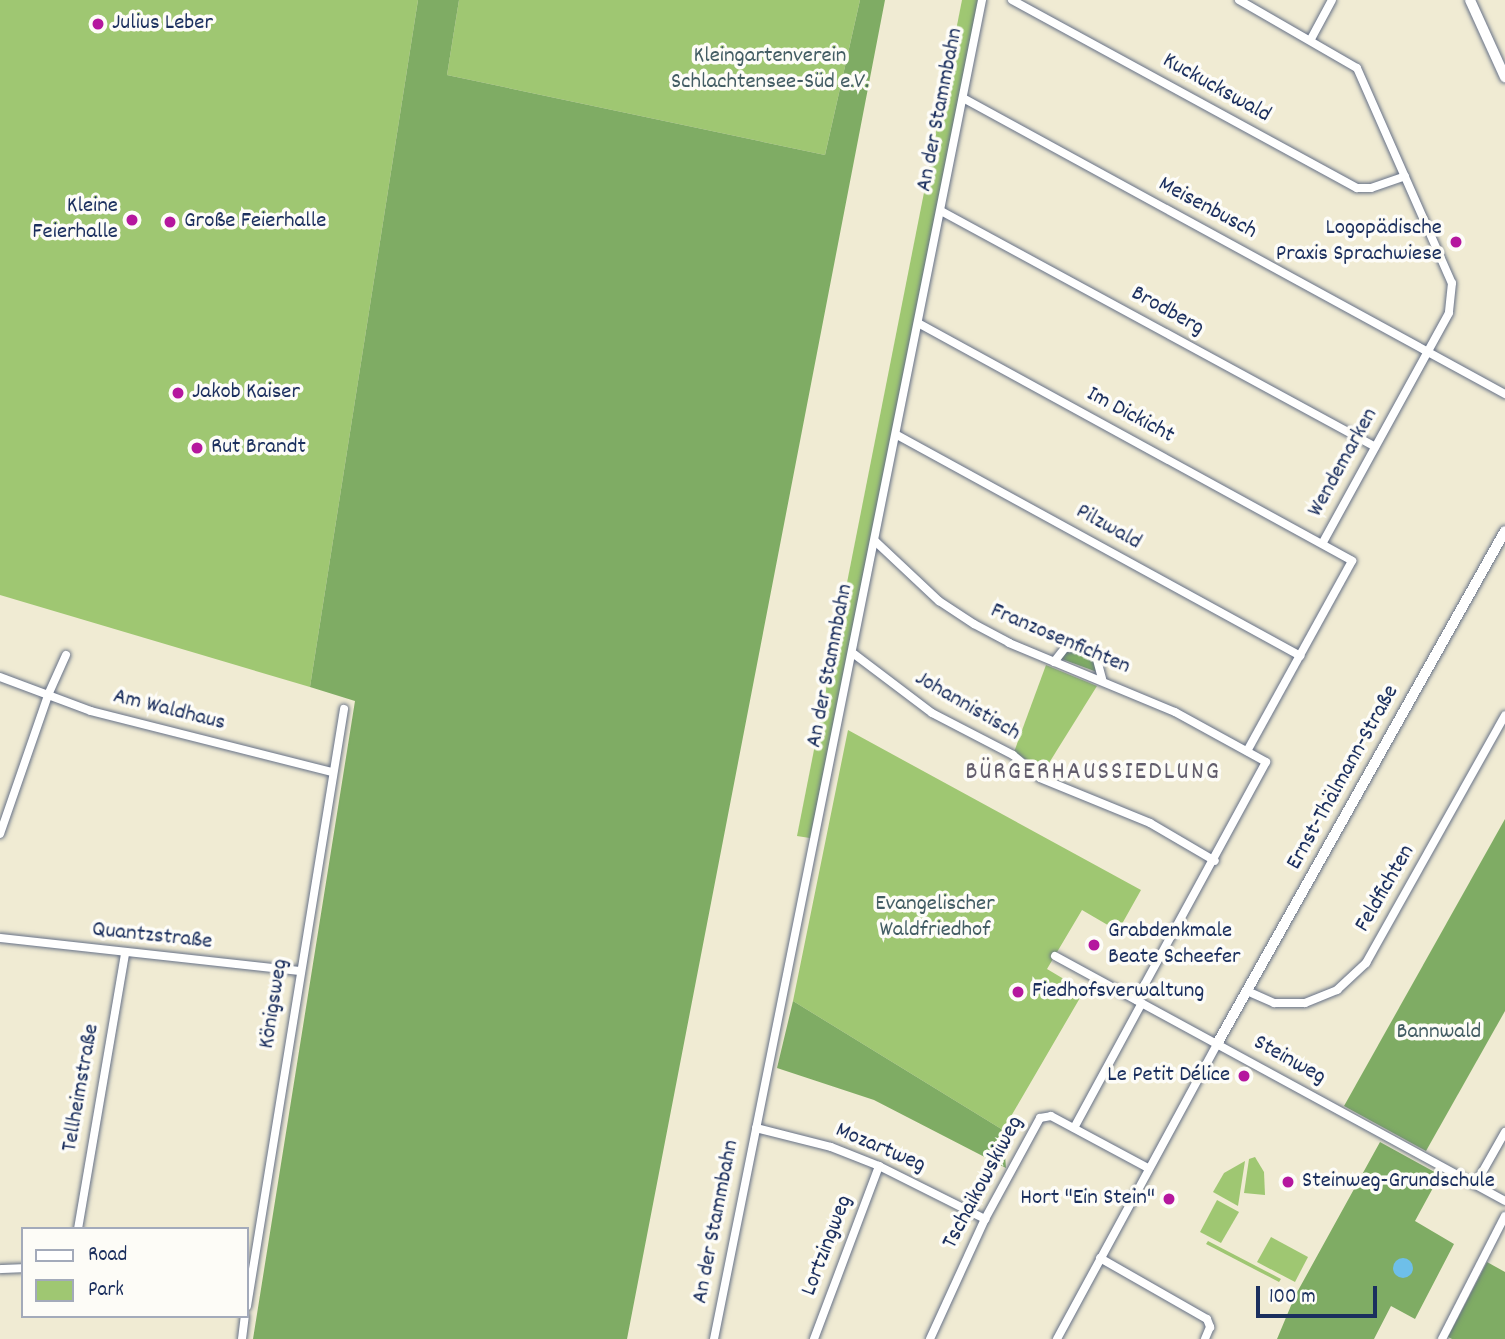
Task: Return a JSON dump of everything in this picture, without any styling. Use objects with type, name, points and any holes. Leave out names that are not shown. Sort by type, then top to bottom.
[{"type":"street","name":"An der Stammbahn","points":[[713,1339],[854,654],[982,0]]},
{"type":"street","name":"Kuckuckswald","points":[[1012,0],[1357,188],[1371,188],[1405,176]]},
{"type":"street","name":"Wendemarken","points":[[1239,0],[1311,38],[1357,68],[1450,276],[1453,293],[1449,313],[1323,542],[1352,561],[1247,751]]},
{"type":"street","points":[[1311,38],[1332,0]]},
{"type":"street","points":[[1470,0],[1505,77]]},
{"type":"street","name":"Meisenbusch","points":[[963,98],[1505,394]]},
{"type":"street","name":"Brodberg","points":[[942,211],[1375,447]]},
{"type":"street","name":"Im Dickicht","points":[[918,323],[1323,542]]},
{"type":"street","name":"Pilzwald","points":[[897,435],[1300,656]]},
{"type":"street","name":"Ernst-Thälmann-Straße","points":[[1217,1044],[1505,531]]},
{"type":"street","name":"Franzosenfichten","points":[[875,541],[939,601],[1009,643],[1102,679],[1247,751]]},
{"type":"street","points":[[1054,662],[1065,648],[1082,647],[1096,656],[1102,679]]},
{"type":"street","name":"Johannistisch","points":[[854,654],[932,713],[1013,755],[1040,778],[1111,805],[1215,861]]},
{"type":"street","points":[[0,834],[48,695],[66,655]]},
{"type":"street","name":"Am Waldhaus","points":[[0,677],[91,711],[332,772]]},
{"type":"street","name":"Königsweg","points":[[249,1275],[344,709]]},
{"type":"street","name":"Feldfichten","points":[[1247,991],[1274,1003],[1305,1003],[1337,990],[1361,969],[1505,715]]},
{"type":"street","points":[[1074,1128],[1267,766],[1247,751]]},
{"type":"street","name":"Quantzstraße","points":[[0,938],[125,954],[300,971]]},
{"type":"street","name":"Tellheimstraße","points":[[78,1227],[125,954]]},
{"type":"street","name":"Steinweg","points":[[1055,956],[1505,1201]]},
{"type":"street","points":[[1057,1339],[1217,1044]]},
{"type":"street","name":"Tschaikowskiweg","points":[[930,1339],[985,1219],[1040,1118],[1051,1116],[1148,1168]]},
{"type":"street","name":"Mozartweg","points":[[756,1128],[879,1166],[985,1219]]},
{"type":"street","points":[[1475,1185],[1505,1132]]},
{"type":"street","name":"Lortzingweg","points":[[814,1339],[879,1166]]},
{"type":"street","points":[[1441,1339],[1505,1216]]},
{"type":"street","points":[[1100,1258],[1207,1319],[1210,1327],[1205,1339]]},
{"type":"street","points":[[0,1269],[21,1268]]},
{"type":"street","points":[[242,1339],[245,1318]]},
{"type":"green space","points":[[0,0],[418,0],[310,687],[0,595]]},
{"type":"green space","points":[[418,0],[459,0],[447,75],[825,155],[860,0],[885,0],[627,1339],[253,1339],[355,701],[310,687]]},
{"type":"green space","name":"Kleingartenverein Schlachtensee-Süd e.V.","points":[[459,0],[860,0],[825,155],[447,75]]},
{"type":"green space","points":[[962,0],[982,0],[816,839],[797,836]]},
{"type":"green space","points":[[1081,650],[1095,659],[1097,672],[1059,658],[1064,651]]},
{"type":"green space","points":[[1046,665],[1097,686],[1044,771],[1014,752]]},
{"type":"green space","name":"Evangelischer Waldfriedhof","points":[[848,730],[1141,890],[1118,931],[1082,910],[1047,969],[1084,991],[1003,1130],[793,1001]]},
{"type":"green space","name":"Bannwald","points":[[1505,819],[1505,1011],[1426,1151],[1344,1106]]},
{"type":"green space","points":[[793,1001],[1003,1130],[1006,1168],[874,1100],[777,1068]]},
{"type":"green space","points":[[1380,1142],[1440,1175],[1415,1221],[1454,1244],[1415,1319],[1391,1306],[1374,1339],[1277,1339],[1295,1296]]},
{"type":"green space","points":[[1255,1157],[1264,1172],[1265,1195],[1244,1193],[1249,1159]]},
{"type":"green space","points":[[1245,1161],[1238,1206],[1213,1192],[1224,1173]]},
{"type":"green space","points":[[1217,1200],[1239,1212],[1221,1243],[1200,1232]]},
{"type":"green space","points":[[1271,1237],[1308,1257],[1295,1282],[1257,1262]]},
{"type":"green space","points":[[1208,1241],[1281,1279],[1279,1282],[1206,1244]]},
{"type":"green space","points":[[1487,1262],[1505,1272],[1505,1339],[1452,1339],[1448,1337]]},
{"type":"water","points":[[1399,1258],[1407,1258],[1413,1268],[1407,1278],[1399,1278],[1393,1272],[1393,1264]]},
{"type":"place","name":"Julius Leber","points":[[98,24]]},
{"type":"place","name":"Kleine Feierhalle","points":[[132,220]]},
{"type":"place","name":"Große Feierhalle","points":[[170,222]]},
{"type":"place","name":"Logopädische Praxis Sprachwiese","points":[[1456,242]]},
{"type":"place","name":"Jakob Kaiser","points":[[178,393]]},
{"type":"place","name":"Rut Brandt","points":[[197,448]]},
{"type":"place","name":"Grabdenkmale Beate Scheefer","points":[[1094,945]]},
{"type":"place","name":"Fiedhofsverwaltung","points":[[1018,992]]},
{"type":"place","name":"Le Petit Délice","points":[[1244,1076]]},
{"type":"place","name":"Steinweg-Grundschule","points":[[1288,1182]]},
{"type":"place","name":"Hort \"Ein Stein\"","points":[[1169,1199]]},
{"type":"district","name":"BÜRGERHAUSSIEDLUNG","points":[[1093,773]]}]
